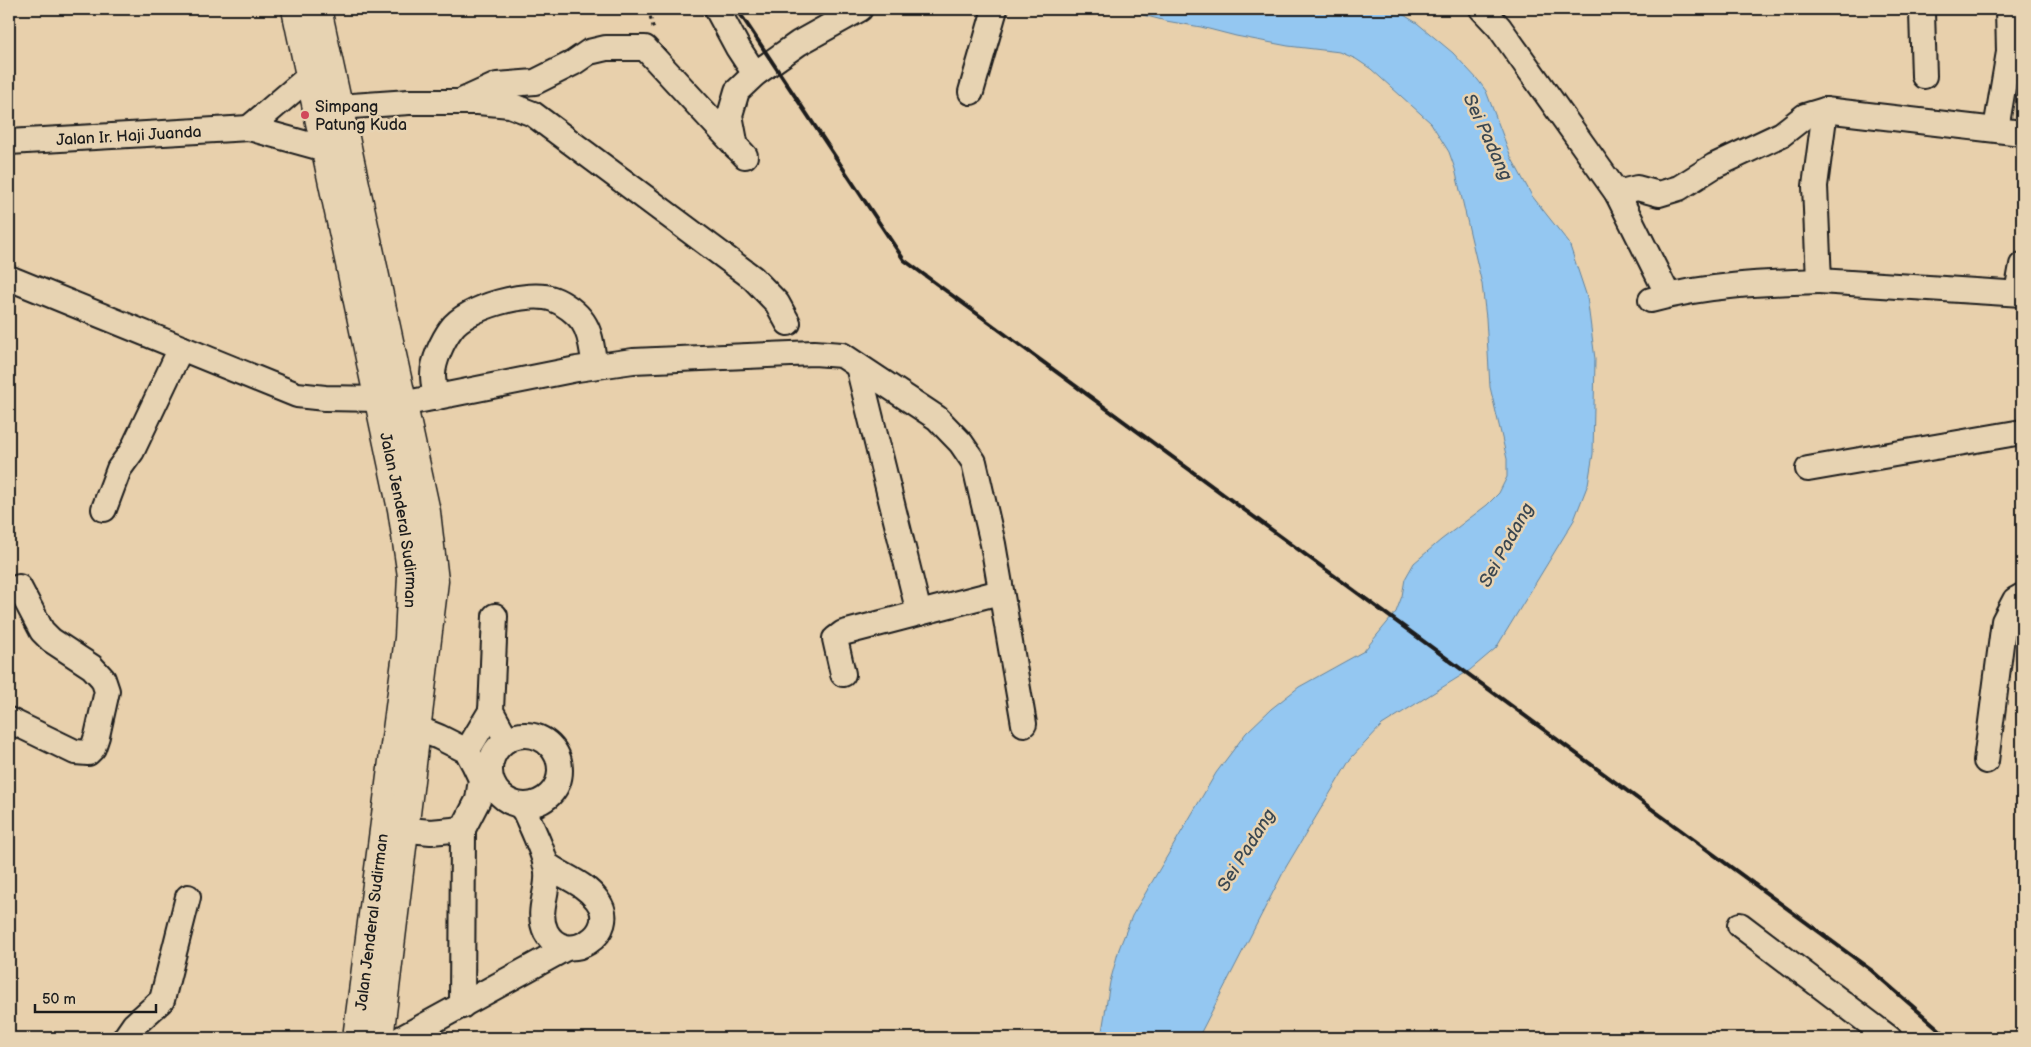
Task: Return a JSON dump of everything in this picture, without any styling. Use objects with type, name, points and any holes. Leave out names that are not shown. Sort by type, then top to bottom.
[{"type":"main road","name":"Jalan Jenderal Sudirman","points":[[296,9],[320,74],[391,401],[426,512],[434,581],[417,728],[394,829],[357,1038]]},
{"type":"main road","name":"Jalan Jenderal Sudirman","points":[[317,9],[320,74],[338,107],[336,147]]},
{"type":"main road","name":"Jalan Jenderal Sudirman","points":[[379,1038],[412,576],[402,509],[391,401]]},
{"type":"street","points":[[717,9],[738,48],[755,74]]},
{"type":"street","points":[[460,102],[484,90],[498,86],[535,82],[573,63],[589,52],[606,48],[645,48],[741,152],[730,114],[738,91],[755,74],[799,43],[860,9]]},
{"type":"street","points":[[971,92],[995,9]]},
{"type":"street","points":[[1482,9],[1499,27],[1617,193],[1660,298],[1743,283],[1819,281],[2020,293],[2022,266]]},
{"type":"street","points":[[1923,9],[1924,76]]},
{"type":"street","points":[[1996,130],[2009,52],[2008,9]]},
{"type":"street","points":[[249,128],[320,74]]},
{"type":"street","points":[[338,107],[409,102],[478,102],[510,105],[533,114],[753,278],[777,303],[788,323]]},
{"type":"street","points":[[1617,193],[1637,188],[1659,194],[1679,188],[1714,166],[1782,134],[1805,116],[1825,110],[2022,133]]},
{"type":"street","points":[[1819,281],[1815,186],[1825,110]]},
{"type":"street","name":"Jalan Ir. Haji Juanda","points":[[9,142],[249,128],[336,147]]},
{"type":"street","points":[[9,278],[297,395],[325,398],[391,401],[435,398],[595,366],[633,361],[814,353],[842,355],[937,418],[960,443],[974,462],[993,544],[1024,724]]},
{"type":"street","points":[[435,398],[433,374],[439,353],[452,328],[470,313],[500,302],[540,296],[554,299],[568,308],[583,322],[590,338],[595,366]]},
{"type":"street","points":[[104,509],[119,469],[132,450],[181,348]]},
{"type":"street","points":[[858,366],[919,613]]},
{"type":"street","points":[[1808,469],[2022,432]]},
{"type":"street","points":[[9,720],[75,752],[88,753],[93,748],[97,736],[107,691],[103,680],[92,666],[51,640],[42,631],[19,588]]},
{"type":"street","points":[[843,674],[835,639],[843,633],[1000,592]]},
{"type":"street","points":[[1986,761],[2004,621],[2015,600],[2022,596]]},
{"type":"street","points":[[467,751],[491,711],[495,616]]},
{"type":"street","points":[[491,711],[507,740]]},
{"type":"street","points":[[417,728],[467,751],[488,784],[506,800],[520,805],[534,804],[546,798],[554,789],[559,777],[559,764],[554,752],[545,742],[533,736],[520,736],[507,740],[492,757],[488,784],[463,829],[462,1006]]},
{"type":"street","points":[[520,805],[525,812],[547,870],[548,882],[542,900],[542,918],[546,931],[554,943],[566,948]]},
{"type":"street","points":[[394,829],[431,832],[463,829]]},
{"type":"street","points":[[402,1038],[566,948],[582,945],[596,938],[602,925],[602,912],[598,901],[587,890],[555,872],[545,863]]},
{"type":"street","points":[[125,1038],[134,1025],[162,1000],[188,897]]},
{"type":"street","points":[[1740,925],[1889,1038]]},
{"type":"water","name":"Sei Padang","points":[[1120,9],[1394,9],[1417,23],[1453,53],[1486,91],[1511,157],[1532,196],[1569,243],[1587,297],[1595,359],[1593,454],[1588,484],[1574,520],[1496,648],[1470,670],[1382,725],[1351,758],[1286,867],[1198,1038],[1101,1038],[1110,982],[1119,949],[1132,916],[1216,773],[1246,733],[1271,709],[1299,687],[1364,651],[1396,612],[1402,596],[1405,579],[1414,563],[1487,505],[1499,493],[1507,477],[1507,459],[1490,387],[1482,284],[1455,169],[1449,152],[1431,123],[1371,69],[1356,59],[1340,52],[1288,46],[1236,36]]},
{"type":"railway","points":[[737,9],[904,260],[1871,970],[1949,1038]]},
{"type":"place","name":"Simpang Patung Kuda","points":[[305,115]]}]
